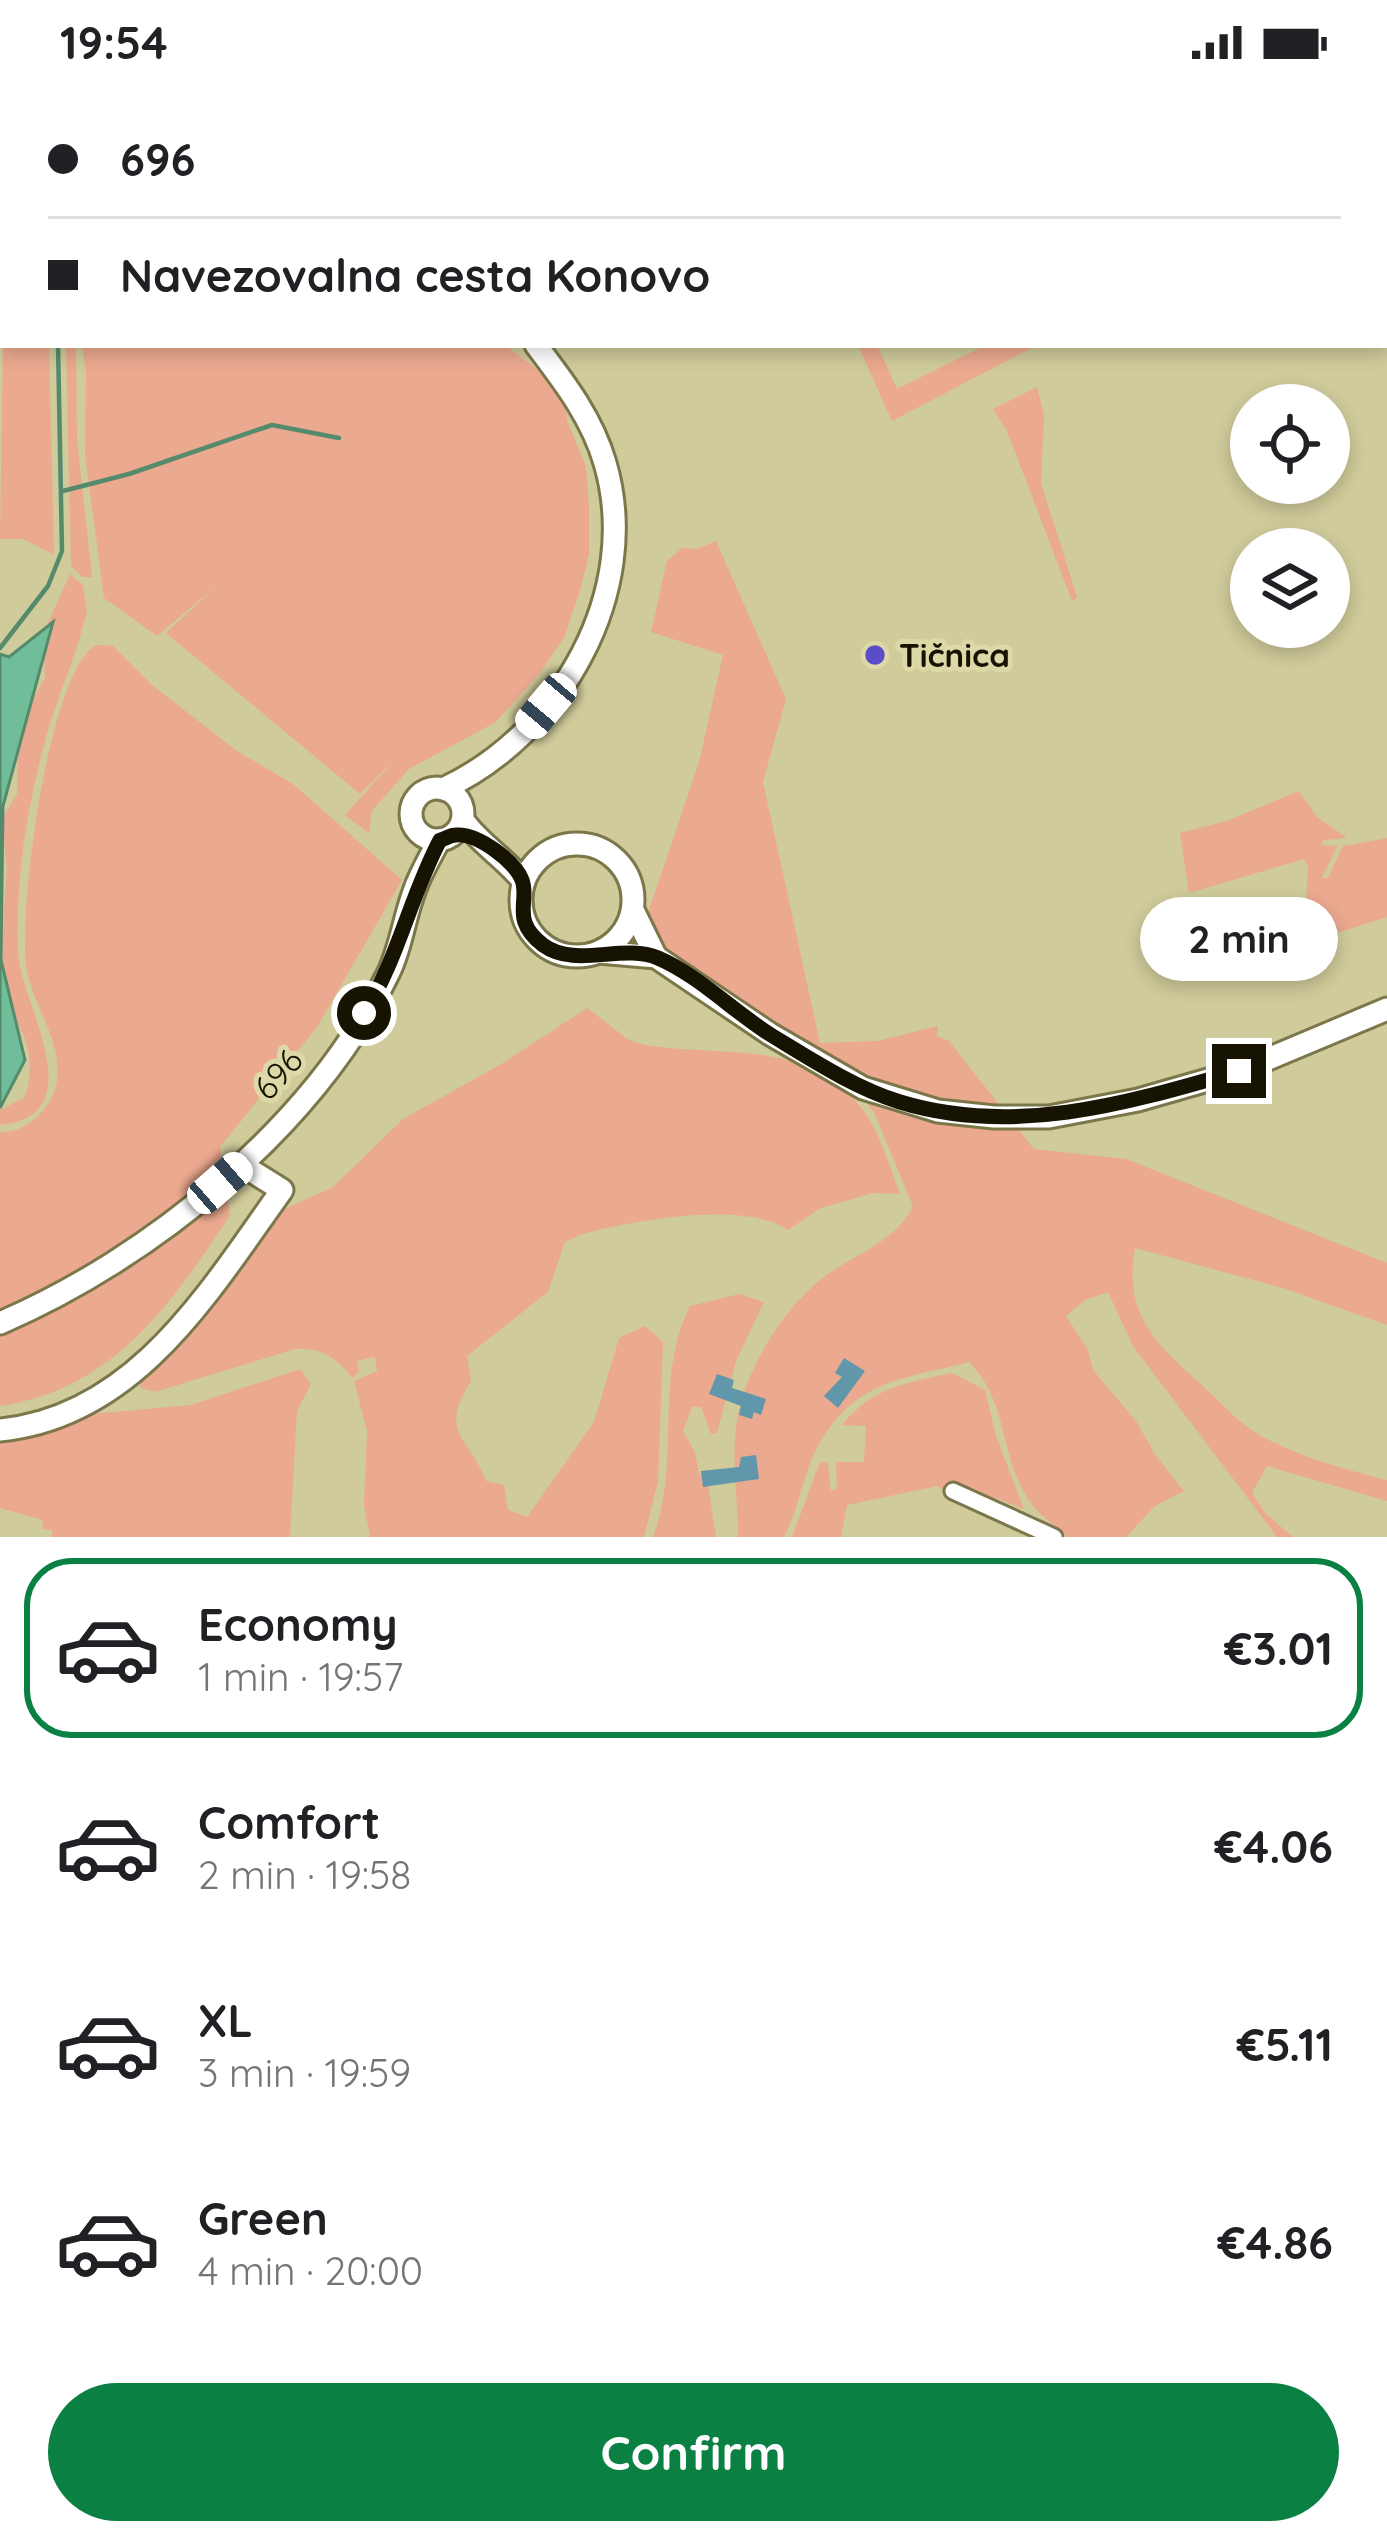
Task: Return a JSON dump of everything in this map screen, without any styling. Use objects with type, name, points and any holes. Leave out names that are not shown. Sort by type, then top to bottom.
[{"type":"main road","name":"696","points":[[0,1323],[62,1296],[200,1202],[242,1165],[352,1033],[388,974],[415,888],[413,803],[426,791],[443,789],[481,771],[518,740],[574,673],[609,590],[614,520],[606,464],[588,419],[538,348]]},
{"type":"main road","name":"696","points":[[415,888],[460,829],[481,771]]},
{"type":"main road","points":[[443,789],[457,797],[460,829]]},
{"type":"main road","points":[[416,829],[460,829],[507,861],[523,881]]},
{"type":"main road","points":[[507,861],[581,843],[615,858],[633,891],[633,910],[626,927],[598,952]]},
{"type":"main road","points":[[546,852],[523,881],[520,899],[532,934],[562,954],[656,957],[770,1034],[863,1088],[938,1111],[1049,1117],[1138,1100],[1239,1071],[1387,1009]]},
{"type":"main road","points":[[633,910],[656,957]]},
{"type":"main road","points":[[0,1430],[85,1402],[145,1366],[158,1352],[197,1309],[282,1190],[242,1165]]},
{"type":"street","points":[[953,1491],[1054,1537]]},
{"type":"shaded area","points":[[3,348],[49,348],[54,555],[23,539],[0,539]]},
{"type":"shaded area","points":[[66,348],[76,348],[77,439],[92,577],[83,577],[71,566]]},
{"type":"shaded area","points":[[82,348],[509,348],[546,376],[566,401],[567,420],[586,467],[589,554],[565,636],[540,673],[496,722],[409,769],[372,811],[369,833],[345,815],[397,757],[360,794],[166,633],[219,584],[157,636],[104,598],[85,454]]},
{"type":"shaded area","points":[[859,348],[878,348],[897,389],[980,348],[1031,348],[892,421]]},
{"type":"shaded area","points":[[1037,387],[1044,416],[1041,483],[1077,597],[1072,601],[1007,431],[993,409]]},
{"type":"shaded area","points":[[716,541],[786,699],[763,782],[820,1043],[878,1041],[938,1026],[937,1036],[949,1041],[1034,1149],[1126,1159],[1387,1263],[1387,1325],[1283,1288],[1135,1248],[1133,1273],[1134,1294],[1148,1328],[1233,1415],[1292,1451],[1387,1480],[1387,1501],[1267,1466],[1252,1493],[1266,1514],[1293,1537],[1277,1537],[1133,1346],[1108,1292],[1085,1300],[1066,1316],[1088,1350],[1093,1370],[1136,1421],[1184,1491],[1155,1506],[1126,1537],[1068,1537],[1037,1510],[1014,1470],[992,1396],[969,1362],[898,1380],[859,1398],[827,1431],[813,1456],[784,1537],[738,1537],[736,1430],[743,1395],[761,1354],[802,1297],[889,1235],[913,1206],[874,1112],[851,1084],[792,1053],[802,1036],[700,995],[634,954],[699,762],[723,655],[651,632],[667,561],[682,548],[697,549]]},
{"type":"shaded area","points":[[70,574],[83,586],[87,611],[40,761],[18,898],[18,953],[46,1054],[48,1080],[44,1101],[28,1117],[0,1125],[0,1110],[25,1097],[30,1073],[24,1036],[4,1006],[0,957],[7,870],[2,819],[17,794],[18,745],[30,704],[45,678],[43,634]]},
{"type":"shaded area","points":[[53,622],[3,806],[1,960],[25,1060],[0,1108],[0,654],[9,657]]},
{"type":"shaded area","points":[[96,645],[113,646],[152,685],[237,751],[293,784],[402,880],[317,1027],[220,1147],[230,1215],[186,1280],[136,1338],[107,1362],[40,1397],[0,1406],[0,1132],[20,1129],[37,1117],[50,1100],[58,1066],[26,965],[32,847],[64,699],[79,664]]},
{"type":"shaded area","points":[[1299,791],[1317,817],[1347,838],[1323,840],[1322,845],[1337,846],[1322,878],[1328,878],[1343,846],[1387,838],[1387,917],[1319,939],[1318,929],[1305,923],[1308,866],[1304,859],[1189,893],[1180,833],[1227,821]]},
{"type":"shaded area","points":[[587,1008],[629,1040],[645,1045],[767,1056],[822,1073],[867,1116],[900,1194],[873,1193],[821,1208],[788,1230],[769,1221],[718,1214],[630,1223],[583,1234],[565,1242],[548,1292],[467,1356],[471,1381],[457,1413],[460,1434],[486,1481],[504,1485],[508,1510],[527,1517],[594,1422],[619,1338],[645,1326],[663,1342],[658,1481],[644,1537],[370,1537],[364,1506],[367,1431],[354,1381],[377,1371],[375,1357],[357,1361],[359,1372],[352,1378],[328,1355],[295,1349],[155,1392],[141,1388],[140,1382],[180,1342],[280,1211],[333,1187],[403,1119],[503,1063]]},
{"type":"shaded area","points":[[739,1294],[764,1302],[736,1361],[717,1433],[711,1434],[701,1407],[692,1407],[683,1431],[695,1452],[699,1474],[707,1477],[716,1537],[653,1537],[666,1479],[670,1392],[679,1334],[690,1306]]},
{"type":"shaded area","points":[[300,1369],[311,1384],[297,1411],[290,1537],[52,1537],[52,1530],[42,1529],[43,1520],[0,1508],[0,1439],[91,1414],[191,1405]]},
{"type":"shaded area","points":[[952,1373],[985,1390],[996,1436],[1024,1509],[996,1498],[950,1496],[938,1486],[847,1505],[841,1537],[792,1537],[820,1462],[828,1463],[831,1491],[837,1488],[836,1462],[864,1462],[866,1426],[842,1425],[854,1412],[891,1388]]},
{"type":"building","points":[[844,1358],[865,1371],[838,1408],[824,1396],[842,1377],[835,1373]]},
{"type":"building","points":[[717,1374],[734,1380],[732,1388],[766,1399],[761,1415],[754,1412],[752,1419],[739,1415],[741,1406],[709,1394]]},
{"type":"building","points":[[756,1455],[759,1479],[703,1487],[701,1471],[739,1467],[741,1457]]},
{"type":"waterway","points":[[0,648],[48,586],[62,551],[58,348]]},
{"type":"waterway","points":[[63,491],[129,474],[272,425],[339,438]]},
{"type":"place","name":"Tičnica","points":[[875,655]]},
{"type":"route","points":[[364,1013],[388,974],[415,888],[440,840],[454,834],[477,840],[507,861],[523,881],[523,917],[545,946],[580,956],[598,952],[656,957],[770,1034],[863,1088],[899,1102],[994,1117],[1049,1117],[1138,1100],[1239,1071]]}]
